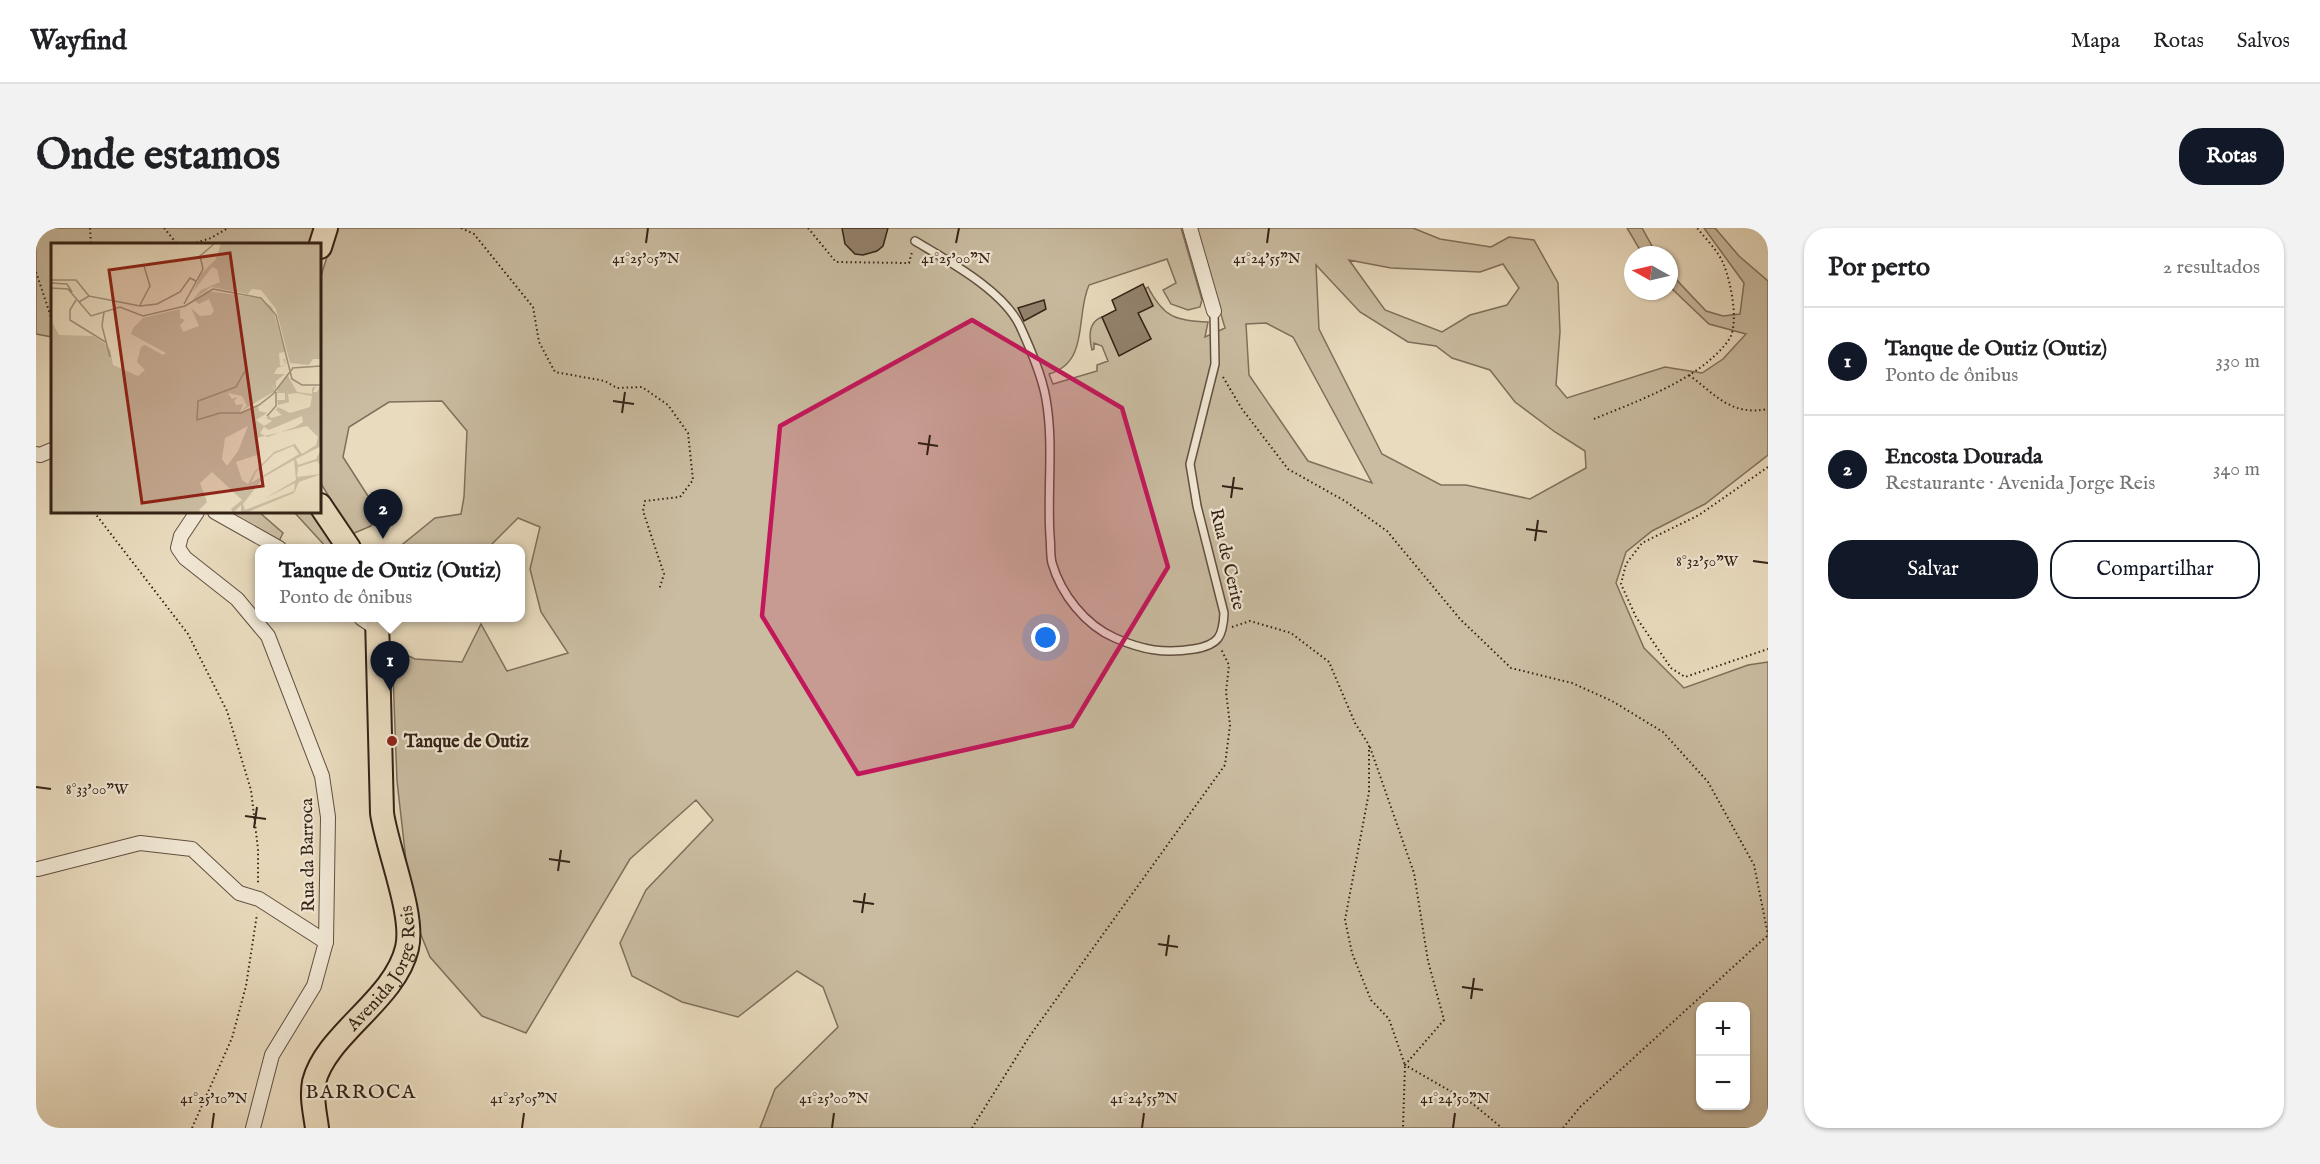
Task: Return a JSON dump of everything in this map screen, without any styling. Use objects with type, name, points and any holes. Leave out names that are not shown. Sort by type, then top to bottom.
[{"type":"main road","points":[[321,244],[326,228]]},
{"type":"main road","points":[[321,507],[346,544]]},
{"type":"main road","name":"Avenida Jorge Reis","points":[[317,1128],[313,1090],[320,1068],[334,1047],[394,977],[405,955],[409,940],[406,910],[382,813],[372,622]]},
{"type":"street","name":"Rua de Cerite","points":[[1190,228],[1215,311]]},
{"type":"street","points":[[36,454],[40,455],[51,450]]},
{"type":"street","name":"Rua da Barroca","points":[[196,513],[181,536],[178,548],[185,558],[237,599],[255,620]]},
{"type":"street","points":[[217,513],[270,544]]},
{"type":"street","name":"Rua da Barroca","points":[[253,1128],[272,1055],[314,986],[326,942],[328,817],[322,776],[268,636],[256,622]]},
{"type":"street","points":[[38,869],[140,843],[192,849],[239,893],[259,899],[326,942]]},
{"type":"lane","points":[[915,241],[955,265],[994,294],[1010,309],[1019,324],[1046,399],[1052,563],[1065,591],[1081,614],[1106,634],[1130,645],[1170,653],[1200,648],[1217,642]]},
{"type":"lane","name":"Rua de Cerite","points":[[1215,311],[1215,364],[1190,464],[1197,506],[1224,613],[1223,630],[1217,642]]},
{"type":"path","points":[[90,228],[91,243]]},
{"type":"path","points":[[164,228],[176,243]]},
{"type":"path","points":[[195,243],[211,238],[228,228]]},
{"type":"path","points":[[461,228],[474,234],[533,307],[538,342],[555,372],[605,381],[617,388],[642,387],[668,405],[688,433],[693,480],[680,498],[645,501],[643,511],[664,574],[659,590]]},
{"type":"path","points":[[808,228],[836,262],[909,263],[915,241]]},
{"type":"path","points":[[1594,419],[1659,393],[1702,366],[1729,340],[1735,321],[1724,264],[1697,228]]},
{"type":"path","points":[[36,272],[51,317]]},
{"type":"path","points":[[1215,364],[1242,409],[1288,469],[1344,501],[1387,531],[1460,619],[1511,668],[1572,683],[1612,700],[1663,732],[1708,782],[1754,865],[1768,935],[1580,1107],[1563,1128]]},
{"type":"path","points":[[1689,375],[1733,409],[1757,411],[1768,409]]},
{"type":"path","points":[[1768,467],[1699,515],[1642,543],[1626,564],[1621,584],[1636,617],[1671,668],[1685,677],[1768,649]]},
{"type":"path","points":[[95,513],[188,634],[227,711],[251,790],[258,849],[259,899],[246,986],[235,1027],[192,1128]]},
{"type":"path","points":[[1223,630],[1250,621],[1291,633],[1310,647],[1329,662],[1355,723],[1369,745],[1414,873],[1428,961],[1444,1020],[1405,1065]]},
{"type":"path","points":[[972,1128],[1029,1037],[1225,765],[1230,725],[1226,692],[1229,665],[1217,642]]},
{"type":"path","points":[[1369,745],[1369,792],[1345,920],[1353,953],[1371,1000],[1389,1019],[1405,1065],[1403,1128]]},
{"type":"path","points":[[1405,1065],[1473,1104],[1502,1128]]},
{"type":"highlighted area","points":[[972,320],[1122,408],[1168,567],[1072,726],[858,774],[762,616],[780,426]]},
{"type":"shaded area","points":[[36,228],[318,228],[312,243],[51,243],[51,337],[36,334]]},
{"type":"shaded area","points":[[336,228],[1181,228],[1202,300],[1200,307],[1188,310],[1171,304],[1163,290],[1176,283],[1167,259],[1089,285],[1076,349],[1071,359],[1062,368],[1049,374],[1053,384],[1097,371],[1097,365],[1108,361],[1102,346],[1094,343],[1092,350],[1091,331],[1097,319],[1102,317],[1119,355],[1151,339],[1138,313],[1153,306],[1145,289],[1148,287],[1165,311],[1179,318],[1208,322],[1205,337],[1225,328],[1196,228],[1413,228],[1440,239],[1491,247],[1509,237],[1534,240],[1558,283],[1560,332],[1556,385],[1567,398],[1665,367],[1702,373],[1723,359],[1746,334],[1709,324],[1678,295],[1678,281],[1706,311],[1723,316],[1740,314],[1744,283],[1704,228],[1715,228],[1739,256],[1768,281],[1768,455],[1705,504],[1652,531],[1626,552],[1616,583],[1644,648],[1684,688],[1748,665],[1768,662],[1768,1128],[760,1128],[775,1089],[838,1027],[823,987],[797,971],[738,1017],[682,1002],[632,976],[620,943],[646,890],[713,820],[696,800],[630,859],[526,1033],[482,1016],[430,957],[419,930],[408,878],[397,781],[392,648],[415,659],[462,662],[481,624],[507,671],[568,653],[541,612],[530,569],[540,527],[518,518],[492,544],[403,544],[435,518],[461,514],[467,431],[442,401],[389,402],[349,427],[343,457],[375,507],[371,526],[352,534],[321,484],[321,276]],"holes":[[[1349,260],[1391,268],[1480,272],[1503,264],[1519,288],[1507,305],[1470,315],[1442,332],[1385,310]],[[1316,265],[1360,312],[1408,342],[1436,346],[1452,358],[1490,370],[1515,402],[1585,451],[1586,468],[1530,499],[1466,485],[1441,485],[1382,454],[1319,329]],[[1266,323],[1293,337],[1372,483],[1308,461],[1249,375],[1246,324]]]},
{"type":"shaded area","points":[[1627,228],[1642,228],[1652,246],[1638,246]]},
{"type":"shaded area","points":[[229,513],[260,513],[283,533],[279,541]]},
{"type":"shaded area","points":[[295,513],[315,513],[337,544],[323,544]]},
{"type":"building","points":[[842,228],[888,228],[883,246],[877,251],[863,255],[855,254],[845,244]]},
{"type":"building","points":[[1143,284],[1153,306],[1138,313],[1151,339],[1119,356],[1102,317],[1116,310],[1112,300]]},
{"type":"building","points":[[1044,300],[1046,309],[1024,321],[1018,308]]},
{"type":"place","name":"Encosta Dourada","points":[[383,539]]},
{"type":"place","name":"Tanque de Outiz (Outiz)","points":[[390,691]]},
{"type":"place","name":"Tanque de Outiz","points":[[392,741]]},
{"type":"district","name":"BARROCA","points":[[361,1091]]}]
